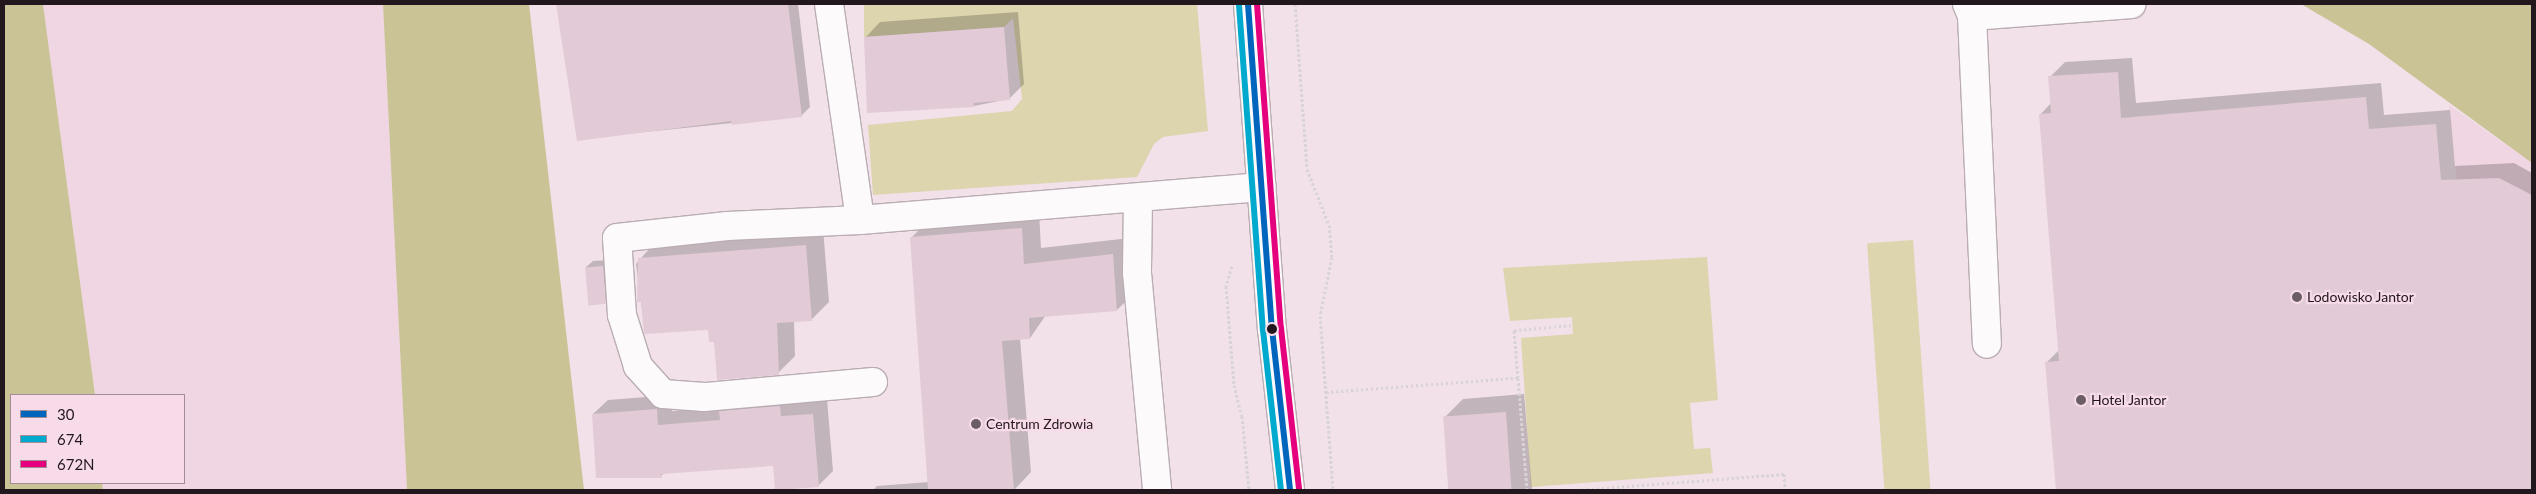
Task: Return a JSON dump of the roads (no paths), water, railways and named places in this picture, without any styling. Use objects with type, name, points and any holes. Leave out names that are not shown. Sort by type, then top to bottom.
[{"type":"street","points":[[829,4],[860,220]]},
{"type":"street","points":[[1248,4],[1262,187],[1290,490]]},
{"type":"street","points":[[1987,344],[1970,10],[2132,4]]},
{"type":"street","points":[[873,382],[704,398],[663,394],[638,366],[622,315],[617,238],[727,226],[860,220],[1262,187]]},
{"type":"street","points":[[1138,198],[1137,273],[1157,490]]},
{"type":"place","name":"Lodowisko Jantor","points":[[2297,297]]},
{"type":"place","name":"Hotel Jantor","points":[[2081,400]]},
{"type":"place","name":"Centrum Zdrowia","points":[[976,424]]}]
